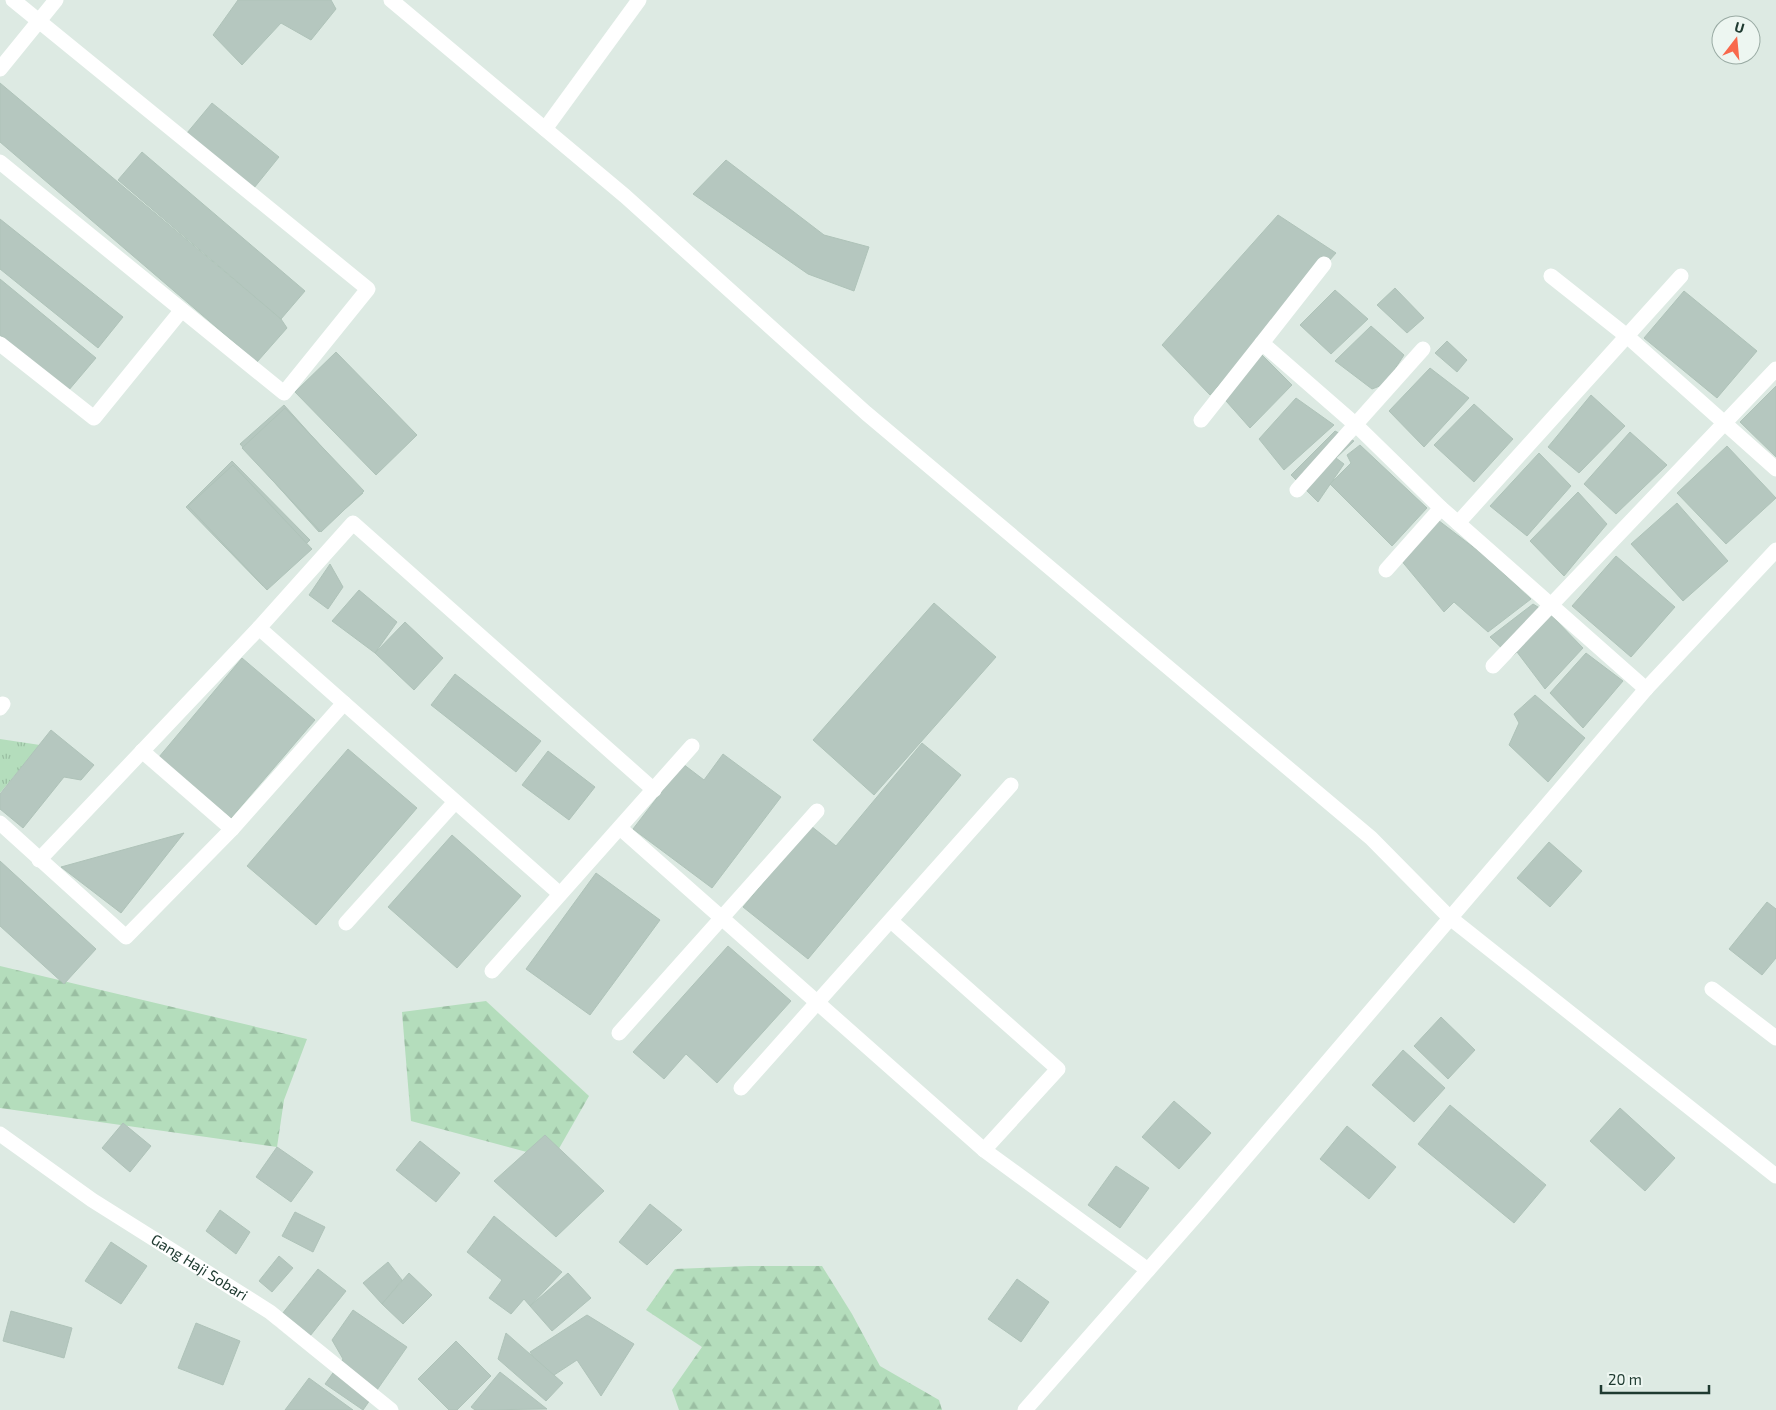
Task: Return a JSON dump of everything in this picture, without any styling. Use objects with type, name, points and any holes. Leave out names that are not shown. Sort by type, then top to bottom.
[{"type":"street","points":[[0,162],[284,393],[368,289],[13,0]]},
{"type":"street","points":[[0,69],[56,0]]},
{"type":"street","points":[[391,0],[625,196],[866,413],[1371,838],[1449,917],[1775,1172]]},
{"type":"street","points":[[545,129],[639,0]]},
{"type":"street","points":[[1201,420],[1324,264]]},
{"type":"street","points":[[1551,276],[1628,337],[1776,469]]},
{"type":"street","points":[[1458,523],[1628,337],[1681,276]]},
{"type":"street","points":[[0,344],[94,418],[181,310]]},
{"type":"street","points":[[1262,343],[1356,425],[1441,508],[1646,689]]},
{"type":"street","points":[[1297,490],[1424,350]]},
{"type":"street","points":[[1492,666],[1776,369]]},
{"type":"street","points":[[1386,570],[1441,508]]},
{"type":"street","points":[[39,860],[259,628],[353,523],[654,790]]},
{"type":"street","points":[[1025,1410],[1148,1270],[1646,689],[1776,550]]},
{"type":"street","points":[[259,628],[560,894]]},
{"type":"street","points":[[0,823],[126,937],[232,830],[344,703]]},
{"type":"street","points":[[492,971],[692,746]]},
{"type":"street","points":[[142,751],[232,830]]},
{"type":"street","points":[[741,1088],[1011,785]]},
{"type":"street","points":[[346,923],[455,802]]},
{"type":"street","points":[[619,1033],[817,811]]},
{"type":"street","points":[[620,828],[984,1150],[1148,1270]]},
{"type":"street","points":[[891,920],[1058,1069],[984,1150]]},
{"type":"street","points":[[1712,990],[1776,1038]]},
{"type":"street","name":"Gang Haji Sobari","points":[[0,1134],[92,1200],[270,1312],[392,1410]]},
{"type":"green space","points":[[0,739],[40,745],[0,793]]},
{"type":"green space","points":[[0,966],[307,1039],[284,1100],[277,1147],[0,1108]]},
{"type":"green space","points":[[486,1001],[589,1096],[553,1159],[411,1121],[402,1012]]},
{"type":"green space","points":[[822,1266],[852,1314],[880,1366],[939,1400],[942,1410],[679,1410],[672,1390],[702,1347],[646,1310],[675,1269]]},
{"type":"building","points":[[238,0],[331,0],[336,9],[311,40],[281,23],[242,65],[213,35]]},
{"type":"building","points":[[0,83],[281,319],[287,328],[257,362],[0,142]]},
{"type":"building","points":[[212,103],[279,157],[254,188],[187,133]]},
{"type":"building","points":[[142,152],[305,291],[281,319],[118,180]]},
{"type":"building","points":[[726,160],[824,235],[869,247],[854,291],[808,274],[693,194]]},
{"type":"building","points":[[1278,215],[1336,253],[1210,395],[1162,345]]},
{"type":"building","points":[[0,219],[123,317],[98,348],[0,269]]},
{"type":"building","points":[[0,279],[96,358],[68,391],[0,335]]},
{"type":"building","points":[[1395,288],[1424,318],[1407,333],[1377,305]]},
{"type":"building","points":[[1335,290],[1368,319],[1331,354],[1300,325]]},
{"type":"building","points":[[1684,291],[1757,351],[1717,398],[1644,338]]},
{"type":"building","points":[[1371,326],[1404,355],[1385,384],[1372,389],[1335,361]]},
{"type":"building","points":[[1447,341],[1467,360],[1457,372],[1435,353]]},
{"type":"building","points":[[336,352],[417,435],[376,475],[295,392]]},
{"type":"building","points":[[1259,352],[1292,385],[1250,428],[1219,393]]},
{"type":"building","points":[[1430,368],[1469,398],[1424,447],[1389,411]]},
{"type":"building","points":[[1776,386],[1776,457],[1740,422]]},
{"type":"building","points":[[1591,395],[1625,426],[1579,473],[1548,447]]},
{"type":"building","points":[[1296,398],[1334,425],[1284,470],[1259,439]]},
{"type":"building","points":[[1474,404],[1513,439],[1474,482],[1434,445]]},
{"type":"building","points":[[284,405],[363,493],[319,532],[240,444]]},
{"type":"building","points":[[285,408],[364,491],[321,532],[242,448]]},
{"type":"building","points":[[1335,431],[1354,441],[1336,458],[1344,464],[1318,502],[1291,475]]},
{"type":"building","points":[[1630,432],[1667,465],[1616,514],[1584,484]]},
{"type":"building","points":[[1360,445],[1427,508],[1392,546],[1330,484],[1351,463],[1347,455]]},
{"type":"building","points":[[1727,446],[1776,498],[1726,544],[1677,493]]},
{"type":"building","points":[[1539,453],[1571,486],[1527,536],[1490,506]]},
{"type":"building","points":[[232,461],[310,540],[263,586],[186,507]]},
{"type":"building","points":[[233,465],[312,549],[267,590],[188,506]]},
{"type":"building","points":[[1578,492],[1607,524],[1564,576],[1530,541]]},
{"type":"building","points":[[1677,503],[1728,561],[1683,601],[1631,544]]},
{"type":"building","points":[[1430,514],[1481,553],[1531,599],[1488,632],[1454,602],[1444,612],[1395,553]]},
{"type":"building","points":[[1616,556],[1675,607],[1631,657],[1572,606]]},
{"type":"building","points":[[330,564],[343,587],[328,609],[309,595]]},
{"type":"building","points":[[359,590],[397,622],[375,653],[332,621]]},
{"type":"building","points":[[934,603],[996,657],[874,795],[813,740]]},
{"type":"building","points":[[1533,604],[1551,615],[1583,648],[1545,689],[1517,652],[1511,657],[1490,637]]},
{"type":"building","points":[[405,622],[443,658],[414,690],[375,653]]},
{"type":"building","points":[[1586,653],[1623,681],[1583,728],[1550,693]]},
{"type":"building","points":[[242,658],[315,720],[231,818],[159,757]]},
{"type":"building","points":[[455,674],[541,741],[516,772],[431,705]]},
{"type":"building","points":[[1535,695],[1585,738],[1548,782],[1509,745],[1519,723],[1514,714]]},
{"type":"building","points":[[51,730],[94,765],[81,780],[64,777],[23,828],[0,809],[0,794]]},
{"type":"building","points":[[922,743],[961,775],[808,959],[743,907],[811,826],[836,846]]},
{"type":"building","points":[[348,749],[417,808],[316,925],[247,866]]},
{"type":"building","points":[[548,751],[595,787],[569,820],[522,785]]},
{"type":"building","points":[[723,754],[781,797],[712,888],[633,829],[683,764],[704,780]]},
{"type":"building","points":[[184,833],[121,913],[61,867]]},
{"type":"building","points":[[452,835],[521,896],[457,968],[388,907]]},
{"type":"building","points":[[1549,842],[1582,871],[1550,907],[1517,878]]},
{"type":"building","points":[[0,861],[96,949],[64,984],[0,926]]},
{"type":"building","points":[[596,873],[660,920],[590,1015],[526,969]]},
{"type":"building","points":[[1767,902],[1776,909],[1776,958],[1762,975],[1729,949]]},
{"type":"building","points":[[728,946],[791,1001],[717,1083],[686,1054],[664,1079],[633,1052]]},
{"type":"building","points":[[1441,1017],[1475,1050],[1448,1079],[1414,1046]]},
{"type":"building","points":[[1403,1050],[1445,1088],[1414,1122],[1372,1085]]},
{"type":"building","points":[[1174,1101],[1211,1133],[1179,1169],[1142,1137]]},
{"type":"building","points":[[1450,1105],[1546,1185],[1514,1223],[1418,1144]]},
{"type":"building","points":[[1620,1108],[1675,1158],[1645,1191],[1590,1141]]},
{"type":"building","points":[[123,1123],[151,1146],[130,1172],[102,1148]]},
{"type":"building","points":[[1347,1126],[1396,1167],[1369,1199],[1320,1159]]},
{"type":"building","points":[[545,1135],[604,1191],[556,1237],[494,1181]]},
{"type":"building","points":[[420,1141],[460,1173],[436,1202],[396,1170]]},
{"type":"building","points":[[277,1147],[313,1172],[291,1202],[256,1177]]},
{"type":"building","points":[[1116,1166],[1149,1188],[1120,1228],[1088,1205]]},
{"type":"building","points":[[650,1204],[682,1230],[647,1265],[619,1242]]},
{"type":"building","points":[[220,1210],[250,1232],[236,1254],[206,1231]]},
{"type":"building","points":[[295,1212],[325,1227],[313,1252],[282,1236]]},
{"type":"building","points":[[494,1216],[562,1272],[530,1306],[524,1299],[511,1314],[489,1298],[502,1280],[467,1252]]},
{"type":"building","points":[[111,1242],[147,1266],[121,1304],[85,1281]]},
{"type":"building","points":[[279,1256],[293,1268],[272,1292],[259,1281]]},
{"type":"building","points":[[388,1262],[402,1280],[382,1304],[363,1283]]},
{"type":"building","points":[[318,1269],[346,1291],[302,1346],[274,1324]]},
{"type":"building","points":[[409,1273],[432,1295],[403,1324],[382,1304]]},
{"type":"building","points":[[568,1273],[591,1298],[552,1331],[530,1306]]},
{"type":"building","points":[[1017,1279],[1049,1302],[1021,1342],[988,1319]]},
{"type":"building","points":[[353,1310],[407,1347],[363,1410],[325,1384],[343,1359],[332,1340]]},
{"type":"building","points":[[11,1311],[72,1328],[64,1358],[3,1341]]},
{"type":"building","points":[[587,1315],[634,1344],[601,1396],[577,1360],[548,1379],[530,1352]]},
{"type":"building","points":[[196,1323],[240,1341],[223,1385],[178,1368]]},
{"type":"building","points":[[506,1333],[563,1383],[546,1401],[498,1359]]},
{"type":"building","points":[[456,1341],[491,1376],[457,1410],[449,1410],[418,1379]]},
{"type":"building","points":[[500,1372],[547,1409],[475,1410],[471,1407]]},
{"type":"building","points":[[309,1378],[353,1410],[285,1410]]}]
